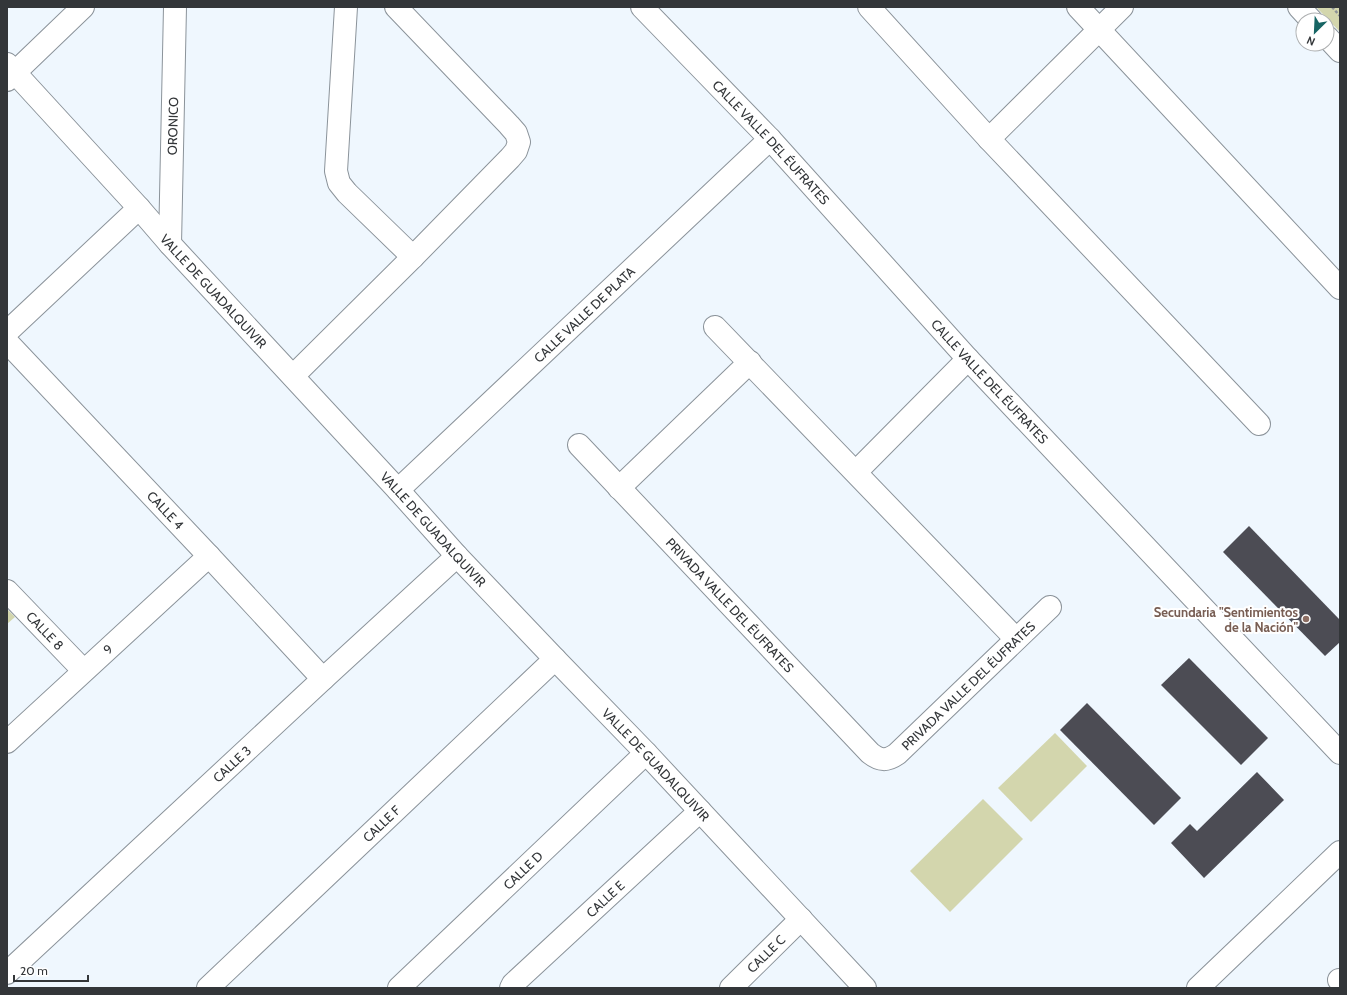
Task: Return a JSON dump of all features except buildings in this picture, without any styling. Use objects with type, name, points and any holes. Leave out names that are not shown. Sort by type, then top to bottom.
[{"type":"street","points":[[10,72],[83,7]]},
{"type":"street","name":"ORONICO","points":[[170,244],[175,7]]},
{"type":"street","points":[[346,7],[336,171],[339,183],[347,193],[413,257]]},
{"type":"street","points":[[293,376],[510,158],[516,151],[519,142],[516,133],[396,7]]},
{"type":"street","name":"CALLE VALLE DEL ÉUFRATES","points":[[642,7],[770,139],[968,359],[1340,753]]},
{"type":"street","points":[[869,7],[989,139],[1259,424]]},
{"type":"street","points":[[1078,7],[1340,288]]},
{"type":"street","points":[[989,139],[1122,7]]},
{"type":"street","name":"VALLE DE GUADALQUIVIR","points":[[10,72],[139,208],[170,244],[398,490],[457,556],[646,752],[865,988]]},
{"type":"street","name":"CALLE VALLE DE PLATA","points":[[398,490],[770,139]]},
{"type":"street","points":[[7,332],[139,208]]},
{"type":"street","name":"PRIVADA VALLE DEL ÉUFRATES","points":[[715,327],[1016,639]]},
{"type":"street","name":"CALLE 4","points":[[7,342],[323,679]]},
{"type":"street","points":[[856,472],[968,359]]},
{"type":"street","points":[[619,488],[750,362]]},
{"type":"street","name":"PRIVADA VALLE DEL ÉUFRATES","points":[[579,445],[876,758],[884,760],[897,754],[1050,607]]},
{"type":"street","name":"9","points":[[7,742],[209,556]]},
{"type":"street","name":"CALLE 3","points":[[7,973],[457,556]]},
{"type":"street","name":"CALLE 8","points":[[7,591],[84,670]]},
{"type":"street","name":"CALLE F","points":[[208,988],[555,659]]},
{"type":"street","name":"CALLE D","points":[[399,988],[646,752]]},
{"type":"street","name":"CALLE E","points":[[511,988],[513,984],[700,811]]},
{"type":"street","points":[[1198,988],[1340,852]]},
{"type":"street","name":"CALLE C","points":[[731,988],[801,919]]},
{"type":"path","points":[[1332,7],[1340,16]]},
{"type":"green space","points":[[1316,7],[1340,7],[1340,32],[1335,27],[1335,12],[1321,12]]},
{"type":"green space","points":[[7,609],[15,617],[7,624]]},
{"type":"green space","points":[[1055,733],[1087,766],[1031,822],[998,788]]},
{"type":"green space","points":[[983,799],[1023,839],[950,912],[910,871]]},
{"type":"place","name":"Secundaria \"Sentimientos de la Nación\"","points":[[1306,619]]}]
